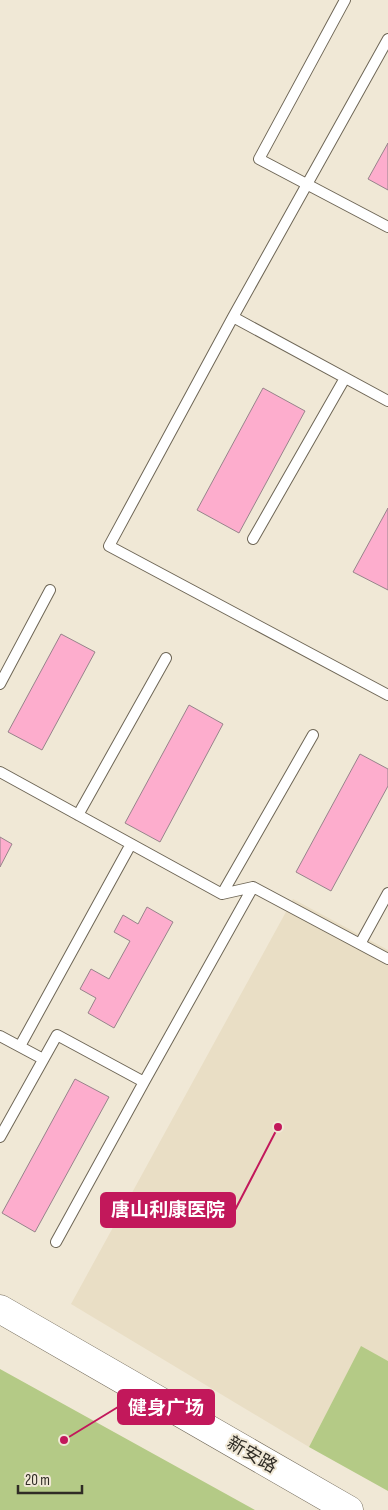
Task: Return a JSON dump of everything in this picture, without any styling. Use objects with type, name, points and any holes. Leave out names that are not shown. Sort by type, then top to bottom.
[{"type":"main road","name":"新安路","points":[[0,1309],[349,1510]]},
{"type":"main road","name":"新安路","points":[[0,1326],[320,1510]]},
{"type":"lane","points":[[345,0],[259,159],[388,227]]},
{"type":"lane","points":[[388,39],[233,317],[109,546],[388,695]]},
{"type":"lane","points":[[233,317],[388,401]]},
{"type":"lane","points":[[253,540],[345,378]]},
{"type":"lane","points":[[0,684],[50,590]]},
{"type":"lane","points":[[78,815],[166,658]]},
{"type":"lane","points":[[222,894],[313,735]]},
{"type":"lane","points":[[0,772],[222,894],[253,887],[388,959]]},
{"type":"lane","points":[[20,1046],[131,844]]},
{"type":"lane","points":[[56,1242],[253,887]]},
{"type":"lane","points":[[360,944],[388,893]]},
{"type":"lane","points":[[0,1137],[57,1035],[144,1082]]},
{"type":"lane","points":[[0,1036],[43,1059]]},
{"type":"shaded area","points":[[293,899],[388,950],[388,1361],[361,1347],[309,1447],[71,1304]]},
{"type":"green space","points":[[361,1346],[388,1361],[388,1491],[309,1447]]},
{"type":"green space","points":[[0,1369],[255,1510],[0,1510]]},
{"type":"building","points":[[388,143],[388,190],[368,179]]},
{"type":"building","points":[[263,388],[305,411],[239,533],[197,510]]},
{"type":"building","points":[[388,508],[388,590],[353,572]]},
{"type":"building","points":[[61,634],[95,652],[42,750],[8,732]]},
{"type":"building","points":[[189,705],[223,724],[160,842],[125,823]]},
{"type":"building","points":[[360,754],[388,769],[388,786],[331,891],[296,872]]},
{"type":"building","points":[[0,837],[12,844],[0,867]]},
{"type":"building","points":[[147,907],[173,922],[114,1028],[88,1013],[96,998],[80,989],[91,969],[109,979],[130,941],[114,932],[123,915],[138,924]]},
{"type":"building","points":[[75,1079],[109,1097],[35,1232],[2,1213]]},
{"type":"place","name":"唐山利康医院","points":[[278,1127]]},
{"type":"place","name":"健身广场","points":[[64,1440]]}]
